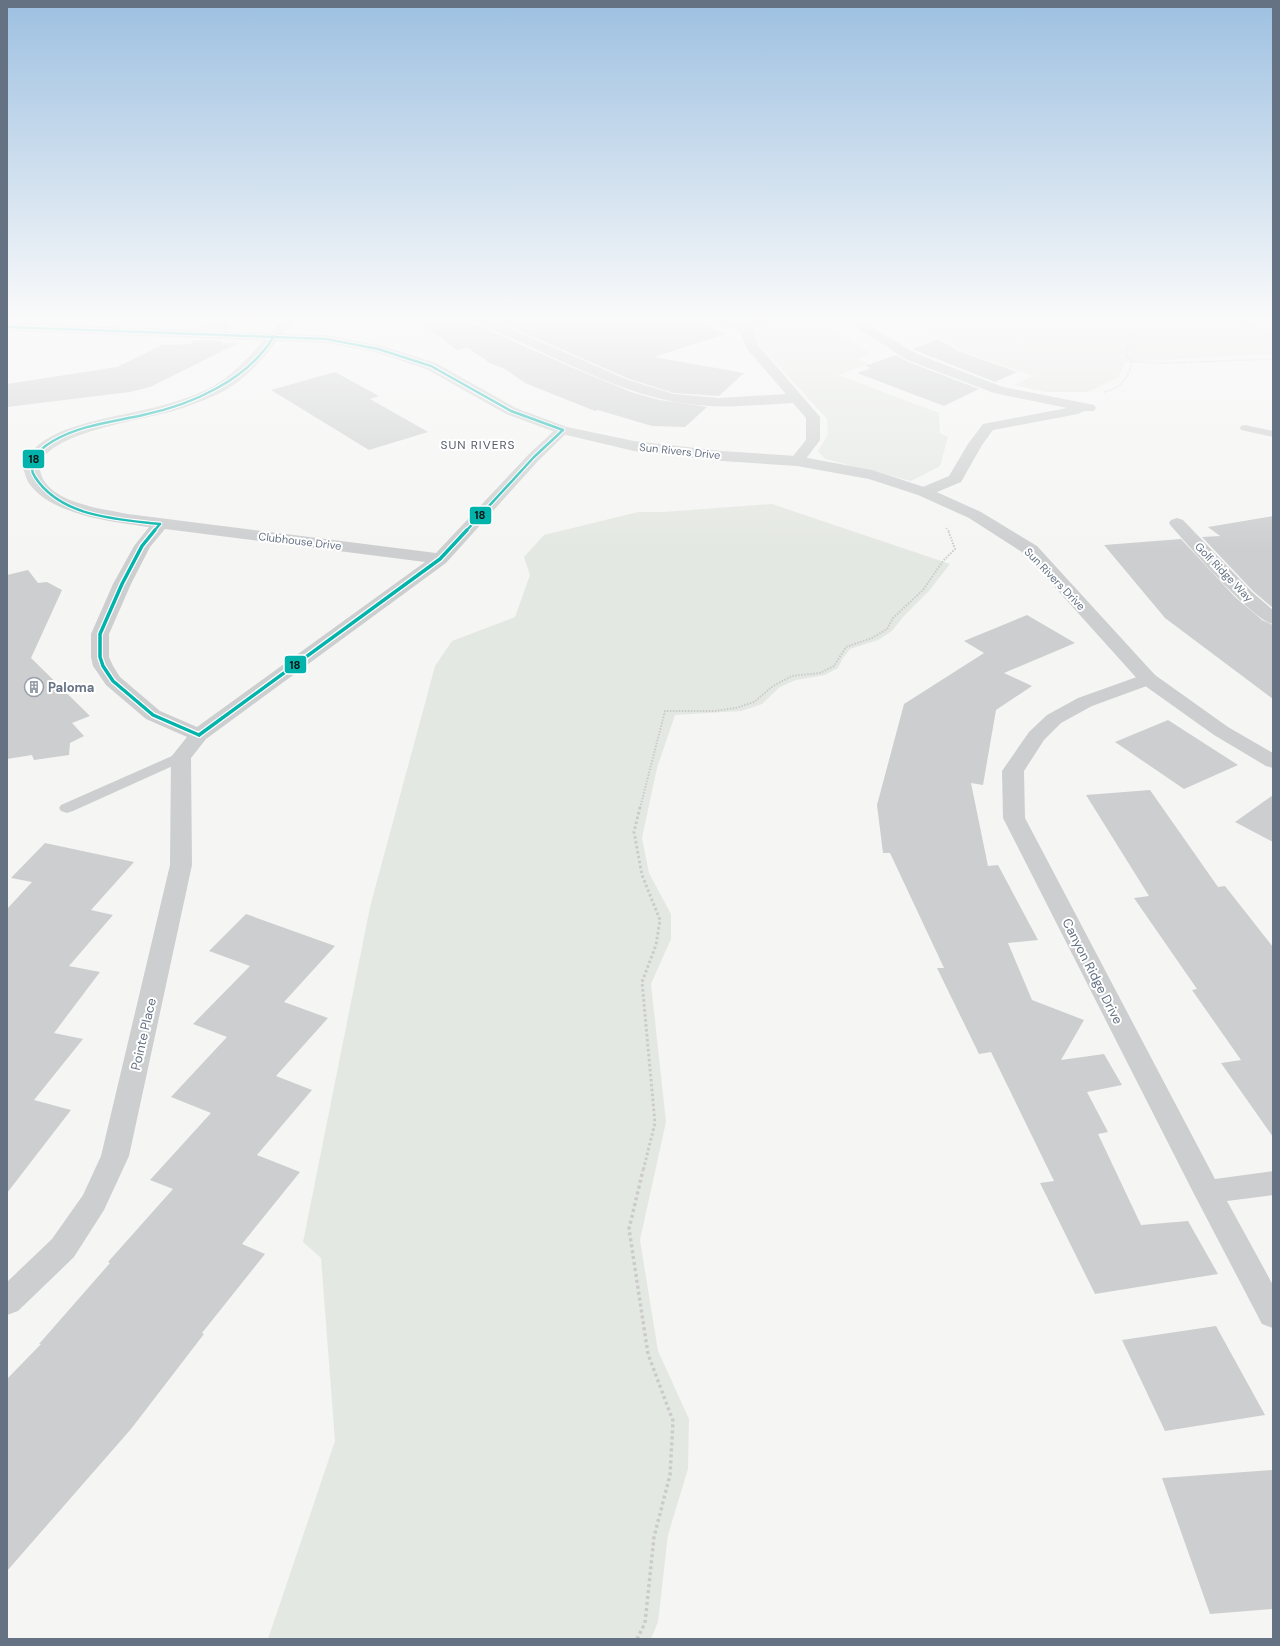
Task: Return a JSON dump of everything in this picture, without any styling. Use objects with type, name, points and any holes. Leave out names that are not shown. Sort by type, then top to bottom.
[{"type":"street","name":"Clubhouse Drive","points":[[202,396],[168,408],[96,424],[70,433],[50,443],[34,459],[31,468],[35,481],[41,488],[60,502],[86,511],[160,524],[440,559]]},
{"type":"street","name":"Sun Rivers Drive","points":[[484,396],[511,411],[563,430],[634,446],[722,456],[797,461],[872,475],[924,492],[975,515],[1031,550],[1148,679],[1221,731],[1273,762]]},
{"type":"street","points":[[667,396],[675,398],[720,401],[798,398],[813,417],[813,440],[797,461]]},
{"type":"street","points":[[1004,396],[1026,420]]},
{"type":"street","points":[[924,492],[955,479],[975,444],[988,427],[1089,408],[1028,396]]},
{"type":"street","points":[[181,757],[199,735],[440,559],[534,457],[563,430]]},
{"type":"street","name":"Golf Ridge Way","points":[[1176,523],[1246,596],[1273,619]]},
{"type":"street","points":[[160,524],[142,546],[122,584],[100,634],[100,657],[103,666],[113,681],[153,715],[199,735]]},
{"type":"street","name":"Canyon Ridge Drive","points":[[1148,679],[1085,702],[1054,719],[1036,736],[1013,771],[1014,818],[1207,1192],[1273,1314]]},
{"type":"street","name":"Pointe Place","points":[[7,1302],[63,1248],[94,1202],[115,1156],[181,865],[181,757]]},
{"type":"street","points":[[1207,1192],[1273,1183]]},
{"type":"lane","points":[[1245,428],[1273,434]]},
{"type":"lane","points":[[67,808],[181,757]]},
{"type":"path","points":[[637,1639],[645,1623],[654,1537],[670,1475],[672,1421],[648,1354],[629,1229],[655,1124],[642,982],[656,945],[660,920],[642,875],[634,832],[665,711],[714,711],[736,708],[754,702],[773,686],[792,676],[820,673],[834,666],[846,647],[872,638],[887,629],[893,618],[923,590],[943,561],[955,548],[949,531],[944,526]]},
{"type":"shaded area","points":[[806,396],[893,396],[939,413],[940,433],[948,437],[940,466],[911,481],[825,459],[818,451],[828,434],[827,419]]},
{"type":"shaded area","points":[[772,504],[950,564],[929,591],[903,617],[892,631],[878,640],[850,649],[838,668],[825,675],[796,680],[780,687],[762,704],[741,711],[675,715],[657,768],[642,838],[649,873],[671,914],[671,939],[651,984],[666,1122],[640,1240],[658,1351],[689,1419],[688,1469],[668,1535],[658,1622],[651,1639],[268,1639],[335,1441],[321,1258],[303,1242],[370,907],[435,666],[452,641],[515,617],[530,575],[524,557],[544,535],[638,512],[663,512]]},
{"type":"building","points":[[7,396],[99,396],[7,407]]},
{"type":"building","points":[[280,396],[379,396],[370,399],[428,432],[369,450]]},
{"type":"building","points":[[557,396],[644,396],[659,400],[707,407],[685,427],[652,426],[598,410],[595,411]]},
{"type":"building","points":[[917,396],[965,396],[944,406]]},
{"type":"building","points":[[1273,516],[1273,608],[1253,591],[1202,537],[1220,536],[1208,527]]},
{"type":"building","points":[[1181,539],[1235,597],[1262,620],[1273,625],[1273,699],[1165,618],[1104,545]]},
{"type":"building","name":"Paloma","points":[[28,570],[38,583],[47,582],[62,590],[31,658],[90,716],[72,723],[84,736],[70,743],[69,755],[34,760],[32,755],[7,759],[7,575]]},
{"type":"building","points":[[1027,615],[1075,643],[1004,673],[1032,686],[996,710],[983,785],[971,783],[988,866],[998,865],[1038,940],[1008,943],[1032,1000],[1084,1020],[1061,1060],[1104,1054],[1122,1085],[1087,1092],[1108,1132],[1098,1134],[1141,1225],[1188,1221],[1218,1274],[1095,1294],[1040,1183],[1054,1181],[991,1052],[979,1054],[937,968],[944,968],[890,853],[883,853],[877,805],[904,704],[984,653],[964,641]]},
{"type":"building","points":[[1168,720],[1238,765],[1184,789],[1115,742]]},
{"type":"building","points":[[1150,790],[1218,887],[1225,886],[1273,947],[1273,1137],[1221,1063],[1241,1060],[1192,990],[1197,989],[1134,898],[1149,896],[1086,795]]},
{"type":"building","points":[[1273,795],[1273,842],[1235,822]]},
{"type":"building","points":[[45,843],[134,862],[91,910],[113,915],[69,966],[100,972],[54,1033],[83,1039],[34,1100],[71,1110],[7,1193],[7,909],[32,882],[11,878]]},
{"type":"building","points":[[246,914],[335,946],[284,1002],[328,1018],[276,1076],[312,1090],[257,1155],[300,1172],[242,1244],[265,1254],[202,1333],[204,1334],[131,1429],[7,1571],[7,1379],[41,1344],[39,1344],[110,1263],[108,1262],[173,1189],[150,1180],[211,1113],[171,1097],[227,1037],[193,1024],[250,966],[209,951]]},
{"type":"building","points":[[1216,1326],[1265,1415],[1165,1431],[1122,1340]]},
{"type":"building","points":[[1273,1470],[1273,1609],[1210,1614],[1162,1478]]},
{"type":"transit line","name":"18","points":[[160,524],[107,517],[71,507],[55,498],[42,488],[33,474],[32,462],[38,452],[43,448],[53,441],[78,429],[156,412],[182,404],[201,396]]},
{"type":"transit line","name":"18","points":[[484,396],[511,411],[563,430]]},
{"type":"transit line","name":"18","points":[[199,735],[440,559],[534,457],[563,430]]},
{"type":"transit line","name":"18","points":[[160,524],[142,546],[122,584],[100,634],[100,657],[103,666],[113,681],[153,715],[199,735]]},
{"type":"place","name":"Paloma","points":[[34,687]]},
{"type":"district","name":"SUN RIVERS","points":[[478,445]]}]
